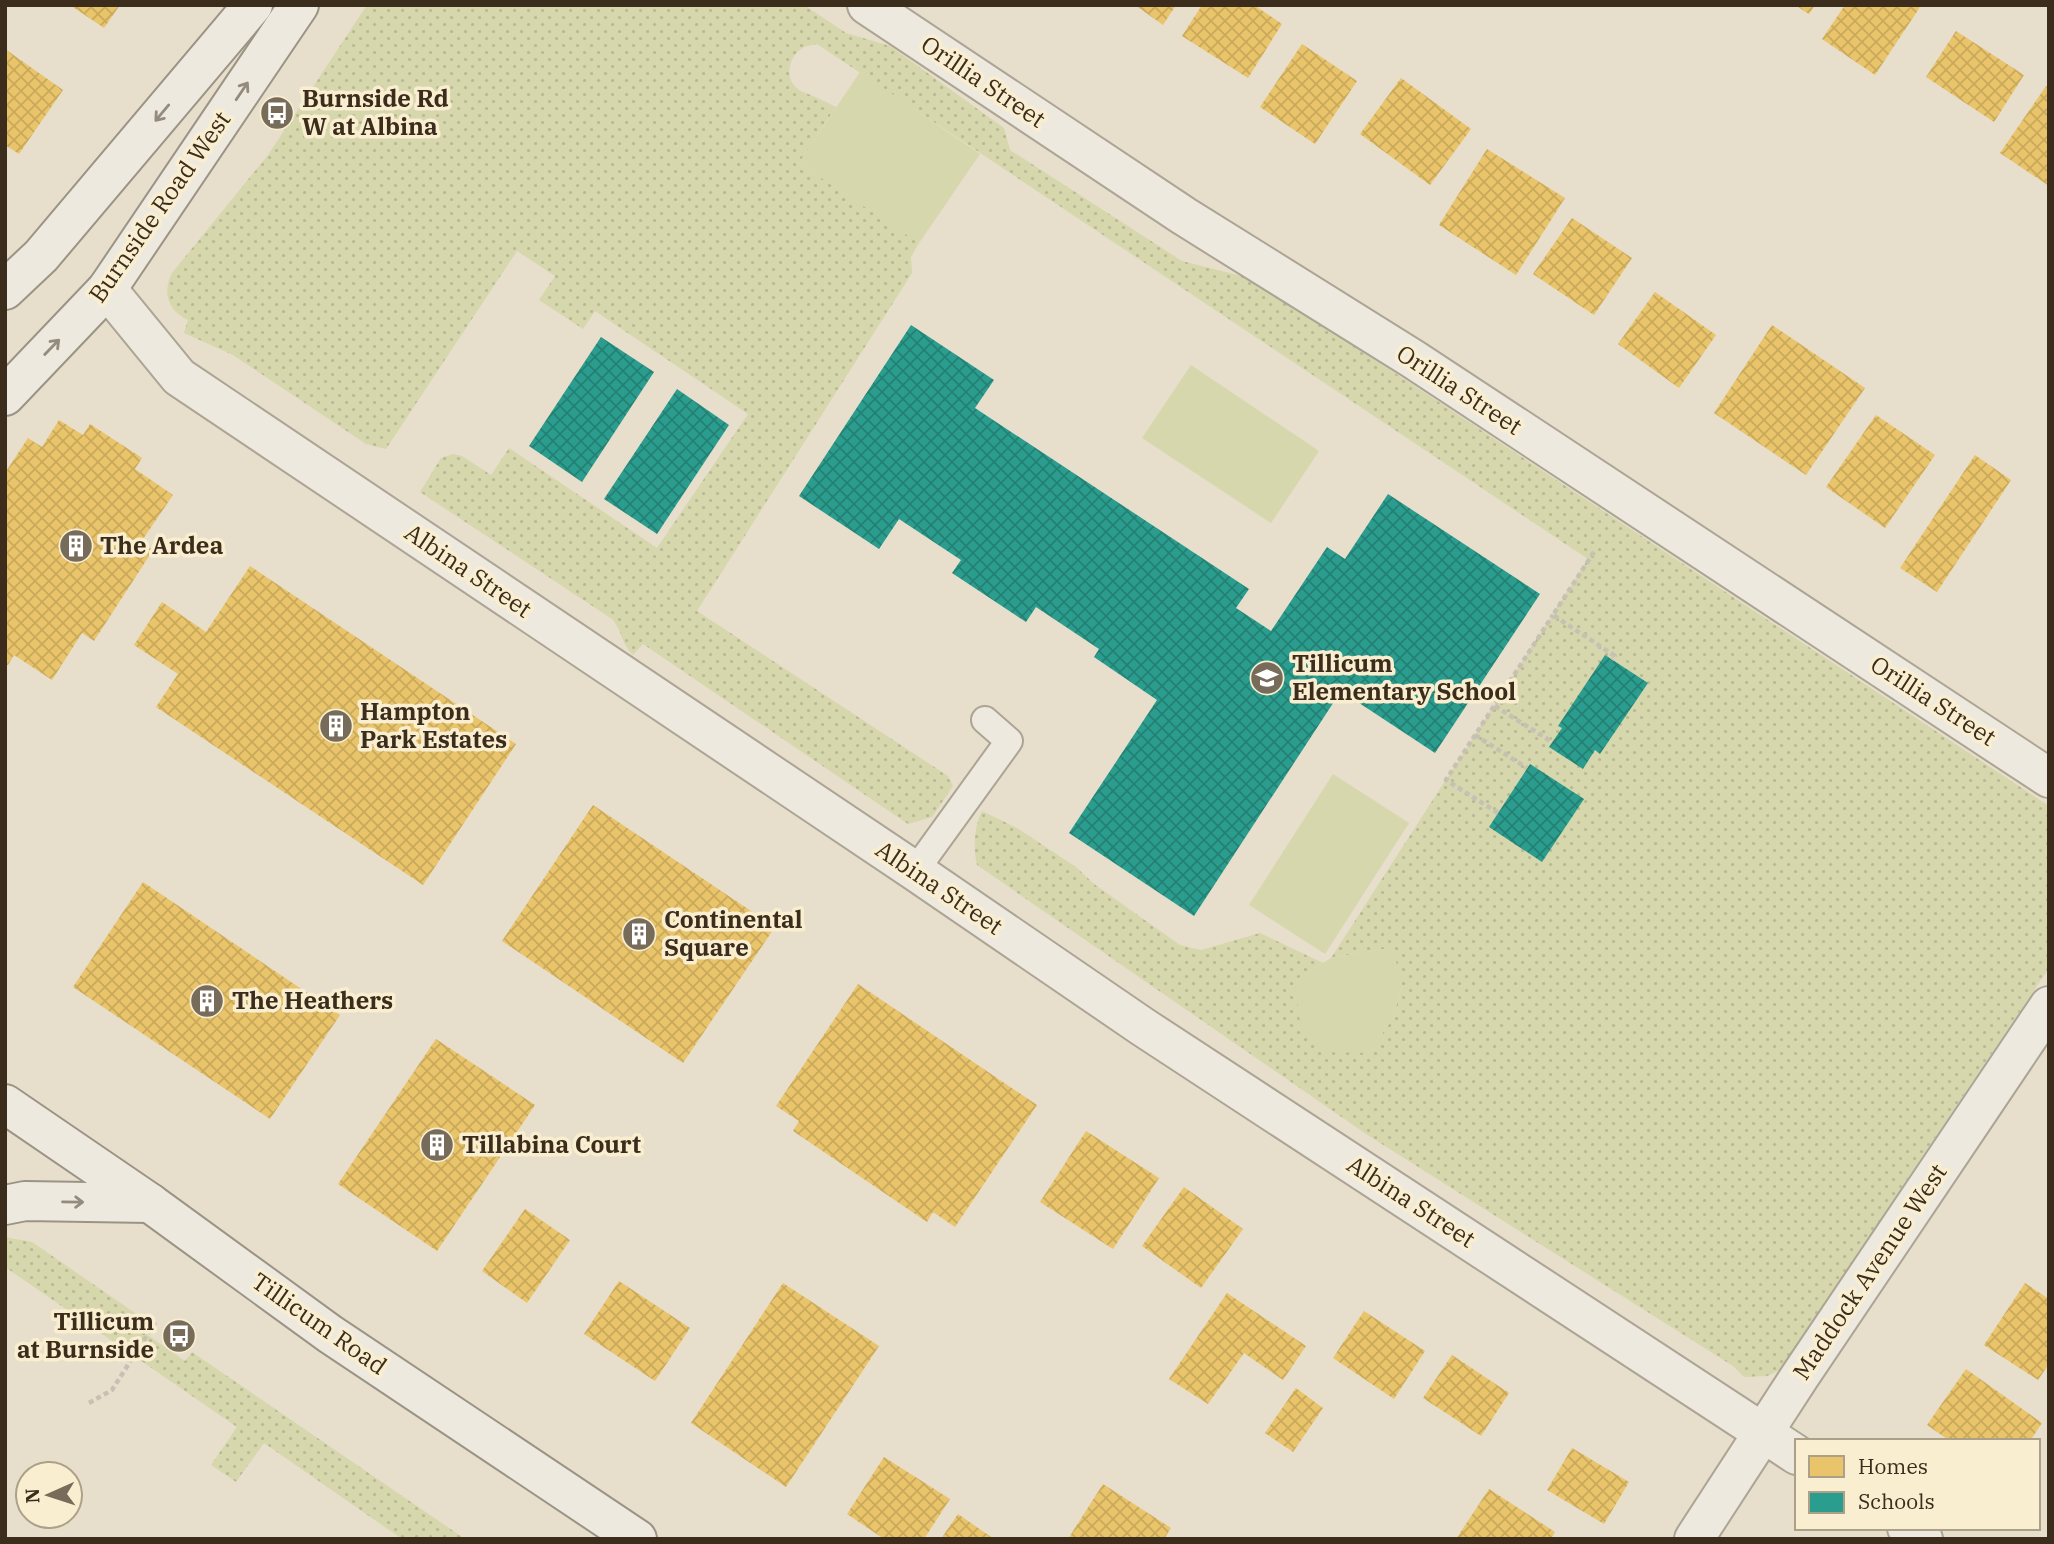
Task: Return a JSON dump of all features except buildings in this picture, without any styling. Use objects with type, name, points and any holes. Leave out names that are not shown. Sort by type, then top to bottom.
[{"type":"street","points":[[5,290],[41,256],[253,5]]},
{"type":"street","name":"Burnside Road West","points":[[5,396],[107,289],[299,5]]},
{"type":"street","name":"Orillia Street","points":[[867,5],[1184,216],[1413,359],[2049,778]]},
{"type":"street","name":"Albina Street","points":[[107,289],[179,377],[1143,1027],[1795,1454]]},
{"type":"street","name":"Maddock Avenue West","points":[[1694,1539],[2049,1006]]},
{"type":"street","name":"Tillicum Road","points":[[5,1104],[150,1203],[330,1335],[637,1539]]},
{"type":"street","points":[[5,1205],[25,1201],[150,1203]]},
{"type":"lane","points":[[915,871],[1009,741],[985,720]]},
{"type":"path","points":[[1498,813],[1446,780],[1594,552]]},
{"type":"path","points":[[1553,615],[1615,656],[1612,660]]},
{"type":"path","points":[[1495,705],[1552,743]]},
{"type":"path","points":[[1475,735],[1527,768]]},
{"type":"path","points":[[89,1404],[112,1390],[156,1321]]},
{"type":"green space","points":[[367,5],[804,5],[846,33],[890,46],[1004,128],[1010,150],[1182,261],[1253,279],[2049,806],[2049,968],[1909,1176],[1785,1368],[1767,1376],[1744,1377],[1733,1366],[1366,1134],[977,865],[975,838],[982,811],[1017,828],[1076,867],[1094,884],[1180,945],[1201,950],[1260,933],[1323,963],[1294,981],[1369,1053],[1393,1018],[1402,984],[1384,949],[1331,958],[1588,559],[817,44],[804,47],[796,53],[790,64],[792,82],[801,91],[836,107],[799,163],[919,243],[911,257],[912,273],[697,611],[948,776],[953,786],[932,817],[908,824],[643,644],[633,655],[612,619],[420,492],[441,458],[453,454],[462,456],[491,475],[509,448],[657,548],[748,414],[595,311],[583,329],[539,300],[555,276],[517,251],[386,449],[366,444],[233,355],[184,333],[188,320],[176,312],[167,294],[172,273],[268,155]]},
{"type":"green space","points":[[860,72],[980,154],[919,243],[799,163]]},
{"type":"green space","points":[[1191,365],[1319,451],[1271,523],[1142,438]]},
{"type":"green space","points":[[1333,774],[1409,823],[1325,954],[1249,905]]},
{"type":"green space","points":[[1384,949],[1395,957],[1402,984],[1393,1018],[1369,1053],[1329,1052],[1302,1035],[1294,981],[1331,958]]},
{"type":"green space","points":[[5,1237],[32,1242],[148,1322],[142,1331],[185,1361],[192,1352],[465,1539],[402,1539],[264,1443],[236,1482],[211,1465],[237,1427],[5,1267]]},
{"type":"place","name":"Burnside Rd W at Albina","points":[[277,113]]},
{"type":"place","name":"The Ardea","points":[[76,546]]},
{"type":"place","name":"Tillicum Elementary School","points":[[1267,678]]},
{"type":"place","name":"Hampton Park Estates","points":[[336,726]]},
{"type":"place","name":"Continental Square","points":[[639,934]]},
{"type":"place","name":"The Heathers","points":[[207,1001]]},
{"type":"place","name":"Tillabina Court","points":[[437,1145]]},
{"type":"place","name":"Tillicum at Burnside","points":[[179,1336]]}]
